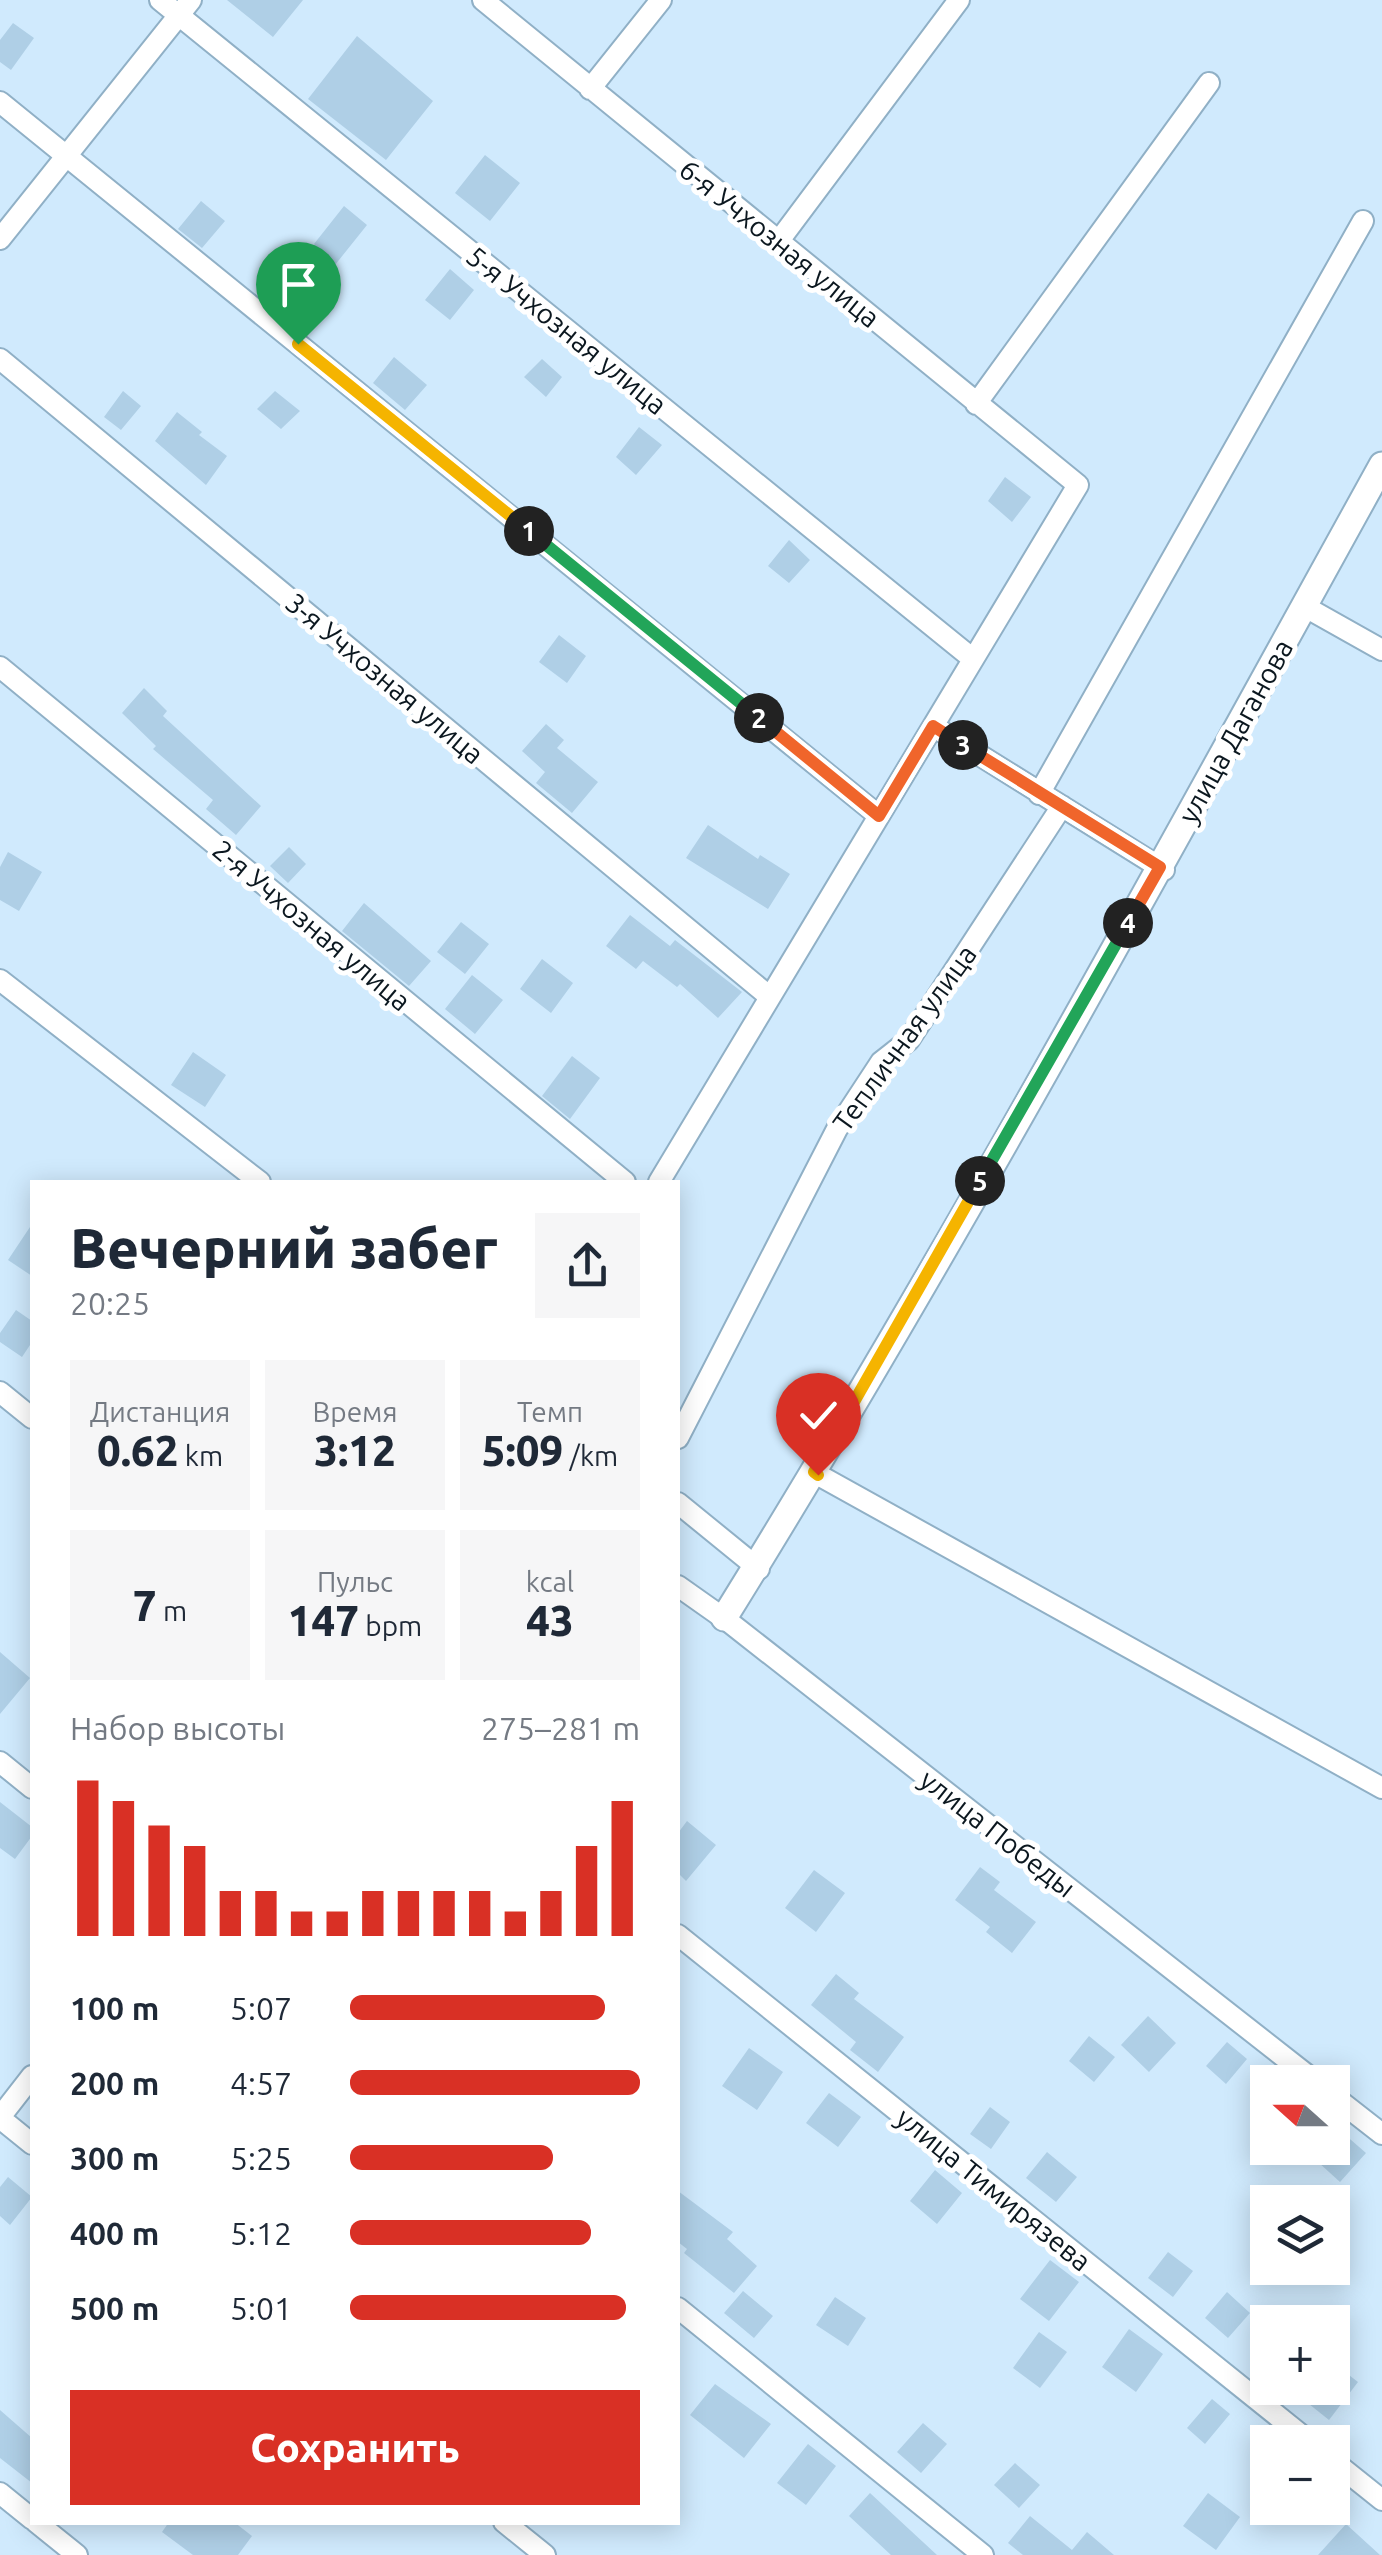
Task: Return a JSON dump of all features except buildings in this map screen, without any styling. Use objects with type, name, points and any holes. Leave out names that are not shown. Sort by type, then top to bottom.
[{"type":"main road","name":"улица Даганова","points":[[1162,868],[1382,465]]},
{"type":"main road","name":"улица Даганова","points":[[726,1620],[816,1474],[1382,476]]},
{"type":"street","name":"5-я Учхозная улица","points":[[160,0],[185,8],[974,658]]},
{"type":"street","name":"6-я Учхозная улица","points":[[483,0],[1078,485],[974,658]]},
{"type":"street","points":[[590,89],[661,0]]},
{"type":"street","points":[[778,242],[959,0]]},
{"type":"street","points":[[0,239],[185,8]]},
{"type":"street","points":[[976,404],[1209,83]]},
{"type":"street","points":[[0,102],[879,816]]},
{"type":"street","points":[[1038,794],[1363,221]]},
{"type":"street","name":"3-я Учхозная улица","points":[[0,359],[770,997]]},
{"type":"street","points":[[1308,609],[1382,650]]},
{"type":"street","points":[[660,1180],[974,658]]},
{"type":"street","name":"2-я Учхозная улица","points":[[0,667],[623,1180]]},
{"type":"street","points":[[933,726],[1162,868]]},
{"type":"street","name":"Тепличная улица","points":[[680,1434],[837,1129],[880,1062],[910,1040],[1062,806]]},
{"type":"street","points":[[0,980],[257,1180]]},
{"type":"street","points":[[0,1392],[30,1416]]},
{"type":"street","points":[[816,1474],[1382,1788]]},
{"type":"street","points":[[680,1505],[758,1568]]},
{"type":"street","name":"улица Победы","points":[[680,1587],[1294,2065]]},
{"type":"street","points":[[0,1762],[30,1786]]},
{"type":"street","name":"улица Тимирязева","points":[[680,1938],[1289,2425]]},
{"type":"street","points":[[30,2079],[0,2118],[30,2142]]},
{"type":"street","points":[[1350,2109],[1382,2134]]},
{"type":"street","points":[[680,2310],[983,2555]]},
{"type":"street","points":[[1350,2474],[1382,2500]]},
{"type":"street","points":[[0,2493],[30,2518]]},
{"type":"street","points":[[39,2525],[77,2555]]},
{"type":"street","points":[[508,2525],[545,2555]]},
{"type":"route","points":[[298,344],[879,816],[933,726],[1160,867],[814,1472],[818,1475]]}]
